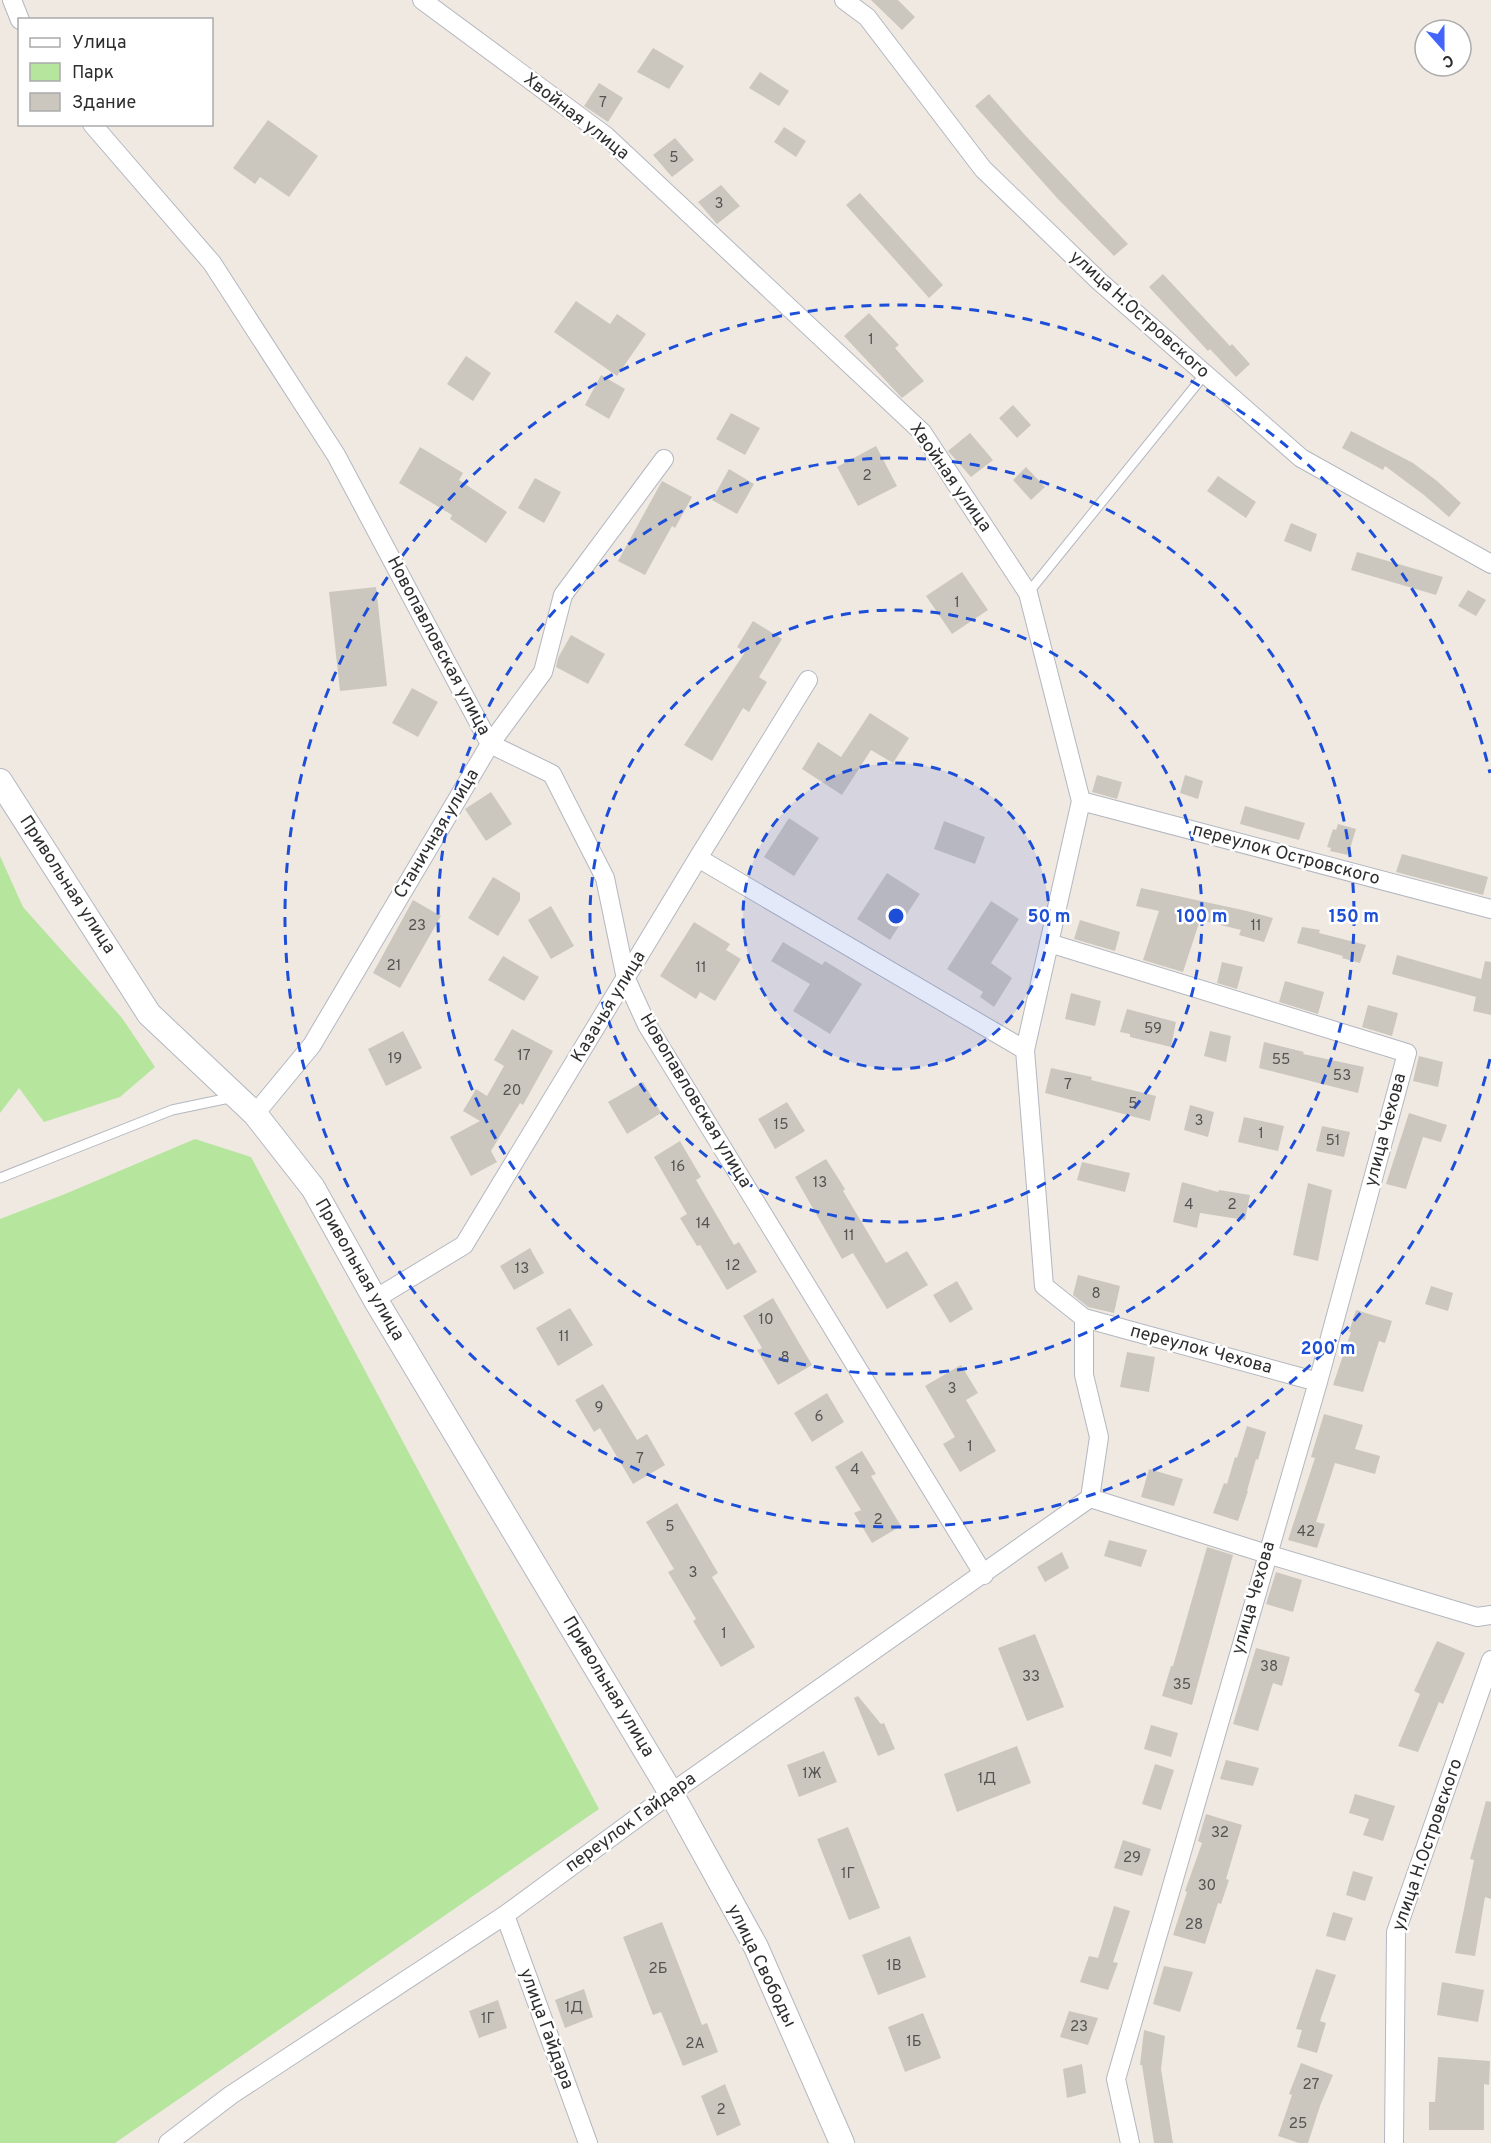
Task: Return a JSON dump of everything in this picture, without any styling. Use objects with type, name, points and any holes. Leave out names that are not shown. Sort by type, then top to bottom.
[{"type":"street","points":[[12,0],[19,18]]},
{"type":"street","name":"Хвойная улица","points":[[422,0],[606,136],[922,432],[1028,593],[1081,801],[1025,1050],[1044,1286],[1084,1318]]},
{"type":"street","name":"улица Н.Островского","points":[[844,0],[867,16],[983,169],[1099,281],[1301,458],[1491,564]]},
{"type":"street","name":"Новопавловская улица","points":[[94,126],[212,262],[336,455],[490,744],[552,774],[604,878],[626,979],[646,1025],[984,1575]]},
{"type":"street","name":"Станичная улица","points":[[255,1114],[312,1045],[490,744],[543,672],[563,595],[664,459]]},
{"type":"street","name":"Казачья улица","points":[[375,1299],[464,1245],[808,680]]},
{"type":"street","name":"Привольная улица","points":[[0,781],[149,1014],[255,1114],[313,1188],[375,1299],[671,1793]]},
{"type":"street","name":"переулок Островского","points":[[1081,801],[1491,909]]},
{"type":"street","points":[[698,858],[1025,1050]]},
{"type":"street","name":"улица Чехова","points":[[1049,944],[1407,1053],[1318,1382],[1116,2079],[1131,2143]]},
{"type":"street","points":[[1084,1318],[1084,1375],[1099,1437],[1090,1498],[1477,1617],[1491,1615]]},
{"type":"street","name":"переулок Чехова","points":[[1084,1318],[1318,1382]]},
{"type":"street","name":"переулок Гайдара","points":[[168,2143],[231,2095],[505,1915],[671,1793],[984,1575],[1090,1498]]},
{"type":"street","name":"улица Н.Островского","points":[[1394,2143],[1396,1932],[1491,1660]]},
{"type":"street","name":"улица Свободы","points":[[671,1793],[756,1947],[842,2143]]},
{"type":"street","name":"улица Гайдара","points":[[505,1915],[588,2143]]},
{"type":"lane","points":[[1028,593],[1205,374]]},
{"type":"lane","points":[[0,1178],[172,1110],[236,1097]]},
{"type":"green space","points":[[0,856],[23,907],[122,1018],[155,1067],[120,1097],[44,1122],[19,1088],[0,1113]]},
{"type":"green space","points":[[195,1139],[251,1157],[599,1809],[115,2143],[0,2143],[0,1219]]},
{"type":"building","points":[[871,0],[898,0],[915,17],[902,30]]},
{"type":"building","points":[[653,48],[684,66],[669,89],[637,72]]},
{"type":"building","points":[[760,72],[789,91],[779,106],[749,88]]},
{"type":"building","points":[[599,83],[623,98],[608,122],[584,106]]},
{"type":"building","points":[[989,94],[1128,244],[1114,256],[1058,199],[975,106]]},
{"type":"building","points":[[268,120],[318,156],[289,197],[260,177],[255,184],[233,168]]},
{"type":"building","points":[[784,127],[806,141],[796,157],[774,142]]},
{"type":"building","points":[[675,138],[694,160],[672,177],[653,155]]},
{"type":"building","points":[[721,185],[740,206],[717,224],[698,202]]},
{"type":"building","points":[[860,193],[943,285],[929,298],[846,205]]},
{"type":"building","points":[[1163,274],[1230,346],[1232,344],[1250,364],[1236,377],[1210,349],[1208,351],[1149,287]]},
{"type":"building","points":[[576,301],[610,324],[617,314],[646,334],[617,376],[554,332]]},
{"type":"building","points":[[869,313],[899,345],[895,348],[924,381],[902,398],[844,336]]},
{"type":"building","points":[[466,356],[491,373],[473,401],[447,384]]},
{"type":"building","points":[[601,375],[625,389],[609,419],[585,405]]},
{"type":"building","points":[[1013,405],[1031,425],[1017,438],[999,418]]},
{"type":"building","points":[[731,413],[760,428],[745,455],[716,439]]},
{"type":"building","points":[[1351,431],[1413,463],[1461,503],[1449,517],[1385,466],[1383,470],[1342,448]]},
{"type":"building","points":[[970,433],[993,460],[971,477],[948,451]]},
{"type":"building","points":[[876,446],[897,486],[858,506],[837,467]]},
{"type":"building","points":[[420,447],[463,473],[459,480],[507,512],[486,543],[450,519],[452,515],[399,483]]},
{"type":"building","points":[[1026,467],[1045,487],[1031,500],[1013,480]]},
{"type":"building","points":[[729,469],[754,484],[737,514],[712,500]]},
{"type":"building","points":[[1218,476],[1256,502],[1246,518],[1207,491]]},
{"type":"building","points":[[535,478],[561,492],[544,523],[518,508]]},
{"type":"building","points":[[662,481],[692,497],[675,528],[672,526],[645,575],[618,561]]},
{"type":"building","points":[[1291,523],[1317,534],[1311,552],[1284,541]]},
{"type":"building","points":[[1357,552],[1443,577],[1436,595],[1351,570]]},
{"type":"building","points":[[962,572],[988,610],[952,634],[926,596]]},
{"type":"building","points":[[376,587],[387,686],[340,691],[329,592]]},
{"type":"building","points":[[1468,590],[1486,600],[1476,616],[1458,606]]},
{"type":"building","points":[[753,621],[782,639],[759,677],[767,682],[749,712],[743,708],[712,761],[684,745],[745,652],[737,647]]},
{"type":"building","points":[[571,635],[605,654],[588,684],[556,667],[558,658]]},
{"type":"building","points":[[412,688],[438,702],[418,737],[392,723]]},
{"type":"building","points":[[870,713],[909,738],[893,763],[871,750],[842,795],[802,769],[818,742],[841,757]]},
{"type":"building","points":[[1097,775],[1122,782],[1117,799],[1092,792]]},
{"type":"building","points":[[1185,775],[1203,781],[1198,799],[1180,793]]},
{"type":"building","points":[[491,792],[512,824],[486,841],[465,809]]},
{"type":"building","points":[[1245,806],[1305,823],[1299,840],[1240,824]]},
{"type":"building","points":[[789,818],[819,838],[794,876],[764,857]]},
{"type":"building","points":[[944,821],[985,837],[975,864],[934,849]]},
{"type":"building","points":[[1338,824],[1356,829],[1348,855],[1330,851],[1331,848],[1327,847],[1333,829],[1336,830]]},
{"type":"building","points":[[1402,854],[1488,877],[1483,895],[1396,872]]},
{"type":"building","points":[[887,873],[920,894],[890,940],[857,919]]},
{"type":"building","points":[[493,877],[520,893],[520,900],[498,936],[468,918]]},
{"type":"building","points":[[1141,888],[1273,918],[1264,942],[1239,935],[1241,930],[1200,920],[1183,972],[1143,960],[1159,911],[1136,906]]},
{"type":"building","points":[[413,900],[441,916],[400,988],[373,973]]},
{"type":"building","points":[[991,901],[1019,919],[991,963],[1012,978],[994,1007],[980,997],[983,992],[947,969]]},
{"type":"building","points":[[551,906],[574,946],[551,959],[528,920]]},
{"type":"building","points":[[1080,920],[1120,932],[1115,951],[1074,939]]},
{"type":"building","points":[[694,922],[730,944],[726,950],[741,959],[715,1001],[700,992],[696,999],[660,976]]},
{"type":"building","points":[[1302,927],[1320,930],[1319,933],[1366,945],[1360,963],[1297,943]]},
{"type":"building","points":[[783,942],[822,965],[825,961],[862,984],[830,1034],[793,1011],[810,984],[771,961]]},
{"type":"building","points":[[1397,955],[1481,979],[1485,961],[1491,962],[1491,1015],[1473,1011],[1476,997],[1392,974]]},
{"type":"building","points":[[503,956],[539,977],[524,1001],[488,980]]},
{"type":"building","points":[[1222,962],[1243,967],[1237,989],[1217,983]]},
{"type":"building","points":[[1285,981],[1324,992],[1318,1014],[1279,1002]]},
{"type":"building","points":[[1071,993],[1101,1001],[1095,1026],[1065,1019]]},
{"type":"building","points":[[1368,1005],[1398,1013],[1392,1036],[1362,1027]]},
{"type":"building","points":[[1127,1009],[1176,1022],[1171,1047],[1130,1037],[1130,1034],[1120,1032]]},
{"type":"building","points":[[512,1029],[553,1051],[523,1105],[520,1103],[491,1151],[497,1162],[471,1176],[450,1137],[480,1121],[463,1111],[476,1089],[487,1096],[504,1066],[494,1060]]},
{"type":"building","points":[[403,1031],[422,1068],[386,1086],[368,1049]]},
{"type":"building","points":[[1210,1031],[1231,1036],[1226,1062],[1204,1056]]},
{"type":"building","points":[[1264,1042],[1304,1052],[1303,1054],[1364,1067],[1358,1093],[1259,1068]]},
{"type":"building","points":[[1419,1056],[1443,1062],[1438,1087],[1413,1081]]},
{"type":"building","points":[[1051,1068],[1092,1077],[1091,1080],[1156,1096],[1150,1121],[1045,1093]]},
{"type":"building","points":[[643,1082],[661,1113],[627,1134],[608,1102]]},
{"type":"building","points":[[787,1102],[805,1131],[775,1149],[758,1119]]},
{"type":"building","points":[[1190,1105],[1214,1112],[1208,1137],[1184,1130]]},
{"type":"building","points":[[1409,1113],[1447,1125],[1441,1142],[1423,1137],[1406,1189],[1386,1184]]},
{"type":"building","points":[[1244,1117],[1284,1126],[1278,1151],[1238,1142]]},
{"type":"building","points":[[1322,1126],[1350,1132],[1344,1157],[1316,1151]]},
{"type":"building","points":[[680,1141],[701,1177],[696,1180],[734,1245],[739,1242],[757,1272],[727,1290],[700,1245],[697,1246],[680,1218],[687,1214],[654,1157]]},
{"type":"building","points":[[826,1159],[886,1263],[907,1251],[928,1285],[887,1309],[853,1253],[842,1259],[795,1177]]},
{"type":"building","points":[[1082,1162],[1130,1173],[1125,1192],[1077,1180]]},
{"type":"building","points":[[1182,1182],[1218,1192],[1219,1190],[1250,1195],[1245,1220],[1200,1213],[1197,1228],[1173,1222]]},
{"type":"building","points":[[1308,1183],[1332,1190],[1318,1261],[1293,1255]]},
{"type":"building","points":[[530,1248],[544,1273],[514,1290],[500,1266]]},
{"type":"building","points":[[1078,1275],[1120,1286],[1114,1313],[1088,1307],[1073,1295]]},
{"type":"building","points":[[957,1281],[973,1309],[950,1323],[933,1295]]},
{"type":"building","points":[[1431,1286],[1453,1293],[1448,1311],[1425,1304]]},
{"type":"building","points":[[773,1298],[812,1365],[778,1385],[757,1350],[762,1348],[743,1316]]},
{"type":"building","points":[[570,1308],[593,1345],[558,1366],[536,1328]]},
{"type":"building","points":[[1356,1310],[1392,1321],[1385,1343],[1379,1341],[1363,1392],[1333,1385]]},
{"type":"building","points":[[1127,1352],[1155,1357],[1149,1392],[1120,1387]]},
{"type":"building","points":[[961,1365],[978,1393],[966,1400],[996,1451],[960,1472],[943,1444],[955,1437],[925,1386]]},
{"type":"building","points":[[603,1384],[637,1440],[647,1434],[665,1465],[633,1484],[600,1428],[594,1432],[575,1400]]},
{"type":"building","points":[[827,1393],[844,1422],[812,1442],[794,1413]]},
{"type":"building","points":[[1324,1414],[1363,1425],[1355,1449],[1380,1456],[1375,1474],[1335,1463],[1316,1522],[1325,1524],[1317,1548],[1288,1540],[1315,1458],[1311,1457]]},
{"type":"building","points":[[1247,1426],[1266,1432],[1238,1521],[1213,1513],[1224,1483],[1227,1484]]},
{"type":"building","points":[[862,1451],[876,1474],[871,1476],[901,1526],[872,1543],[854,1513],[861,1510],[835,1467]]},
{"type":"building","points":[[1149,1469],[1183,1479],[1174,1506],[1141,1497]]},
{"type":"building","points":[[677,1503],[718,1573],[712,1577],[755,1647],[721,1667],[693,1621],[696,1619],[668,1572],[674,1569],[646,1522]]},
{"type":"building","points":[[1109,1540],[1147,1550],[1141,1567],[1104,1556]]},
{"type":"building","points":[[1207,1547],[1233,1555],[1192,1705],[1162,1696],[1171,1666],[1173,1666]]},
{"type":"building","points":[[1062,1552],[1069,1568],[1045,1582],[1037,1567]]},
{"type":"building","points":[[1276,1572],[1302,1580],[1293,1612],[1266,1604]]},
{"type":"building","points":[[1035,1634],[1064,1707],[1027,1721],[998,1648]]},
{"type":"building","points":[[1437,1641],[1465,1653],[1443,1704],[1439,1702],[1418,1752],[1398,1746],[1420,1694],[1414,1691]]},
{"type":"building","points":[[1256,1648],[1290,1657],[1282,1686],[1273,1683],[1258,1731],[1233,1724]]},
{"type":"building","points":[[858,1696],[881,1724],[884,1723],[895,1749],[878,1756],[854,1698]]},
{"type":"building","points":[[1151,1725],[1178,1733],[1171,1757],[1144,1749]]},
{"type":"building","points":[[1017,1746],[1031,1783],[957,1812],[944,1774]]},
{"type":"building","points":[[824,1751],[837,1782],[799,1797],[787,1765]]},
{"type":"building","points":[[1226,1760],[1259,1768],[1253,1786],[1220,1779]]},
{"type":"building","points":[[1155,1764],[1174,1770],[1161,1810],[1142,1804]]},
{"type":"building","points":[[1355,1794],[1395,1806],[1383,1841],[1363,1835],[1369,1819],[1349,1813]]},
{"type":"building","points":[[1486,1801],[1491,1802],[1491,1899],[1485,1897],[1475,1956],[1455,1953],[1474,1860],[1470,1859]]},
{"type":"building","points":[[1206,1814],[1242,1825],[1226,1879],[1229,1880],[1221,1904],[1218,1903],[1205,1944],[1173,1935],[1202,1843],[1198,1841]]},
{"type":"building","points":[[848,1827],[880,1908],[849,1920],[817,1839]]},
{"type":"building","points":[[1123,1840],[1151,1849],[1142,1876],[1114,1868]]},
{"type":"building","points":[[1353,1871],[1373,1877],[1365,1901],[1346,1895]]},
{"type":"building","points":[[1114,1906],[1130,1911],[1113,1962],[1118,1963],[1108,1990],[1080,1982],[1089,1956],[1098,1958]]},
{"type":"building","points":[[1333,1912],[1353,1918],[1345,1941],[1326,1936]]},
{"type":"building","points":[[662,1922],[702,2025],[707,2023],[718,2052],[683,2066],[661,2012],[653,2015],[623,1937]]},
{"type":"building","points":[[910,1936],[926,1977],[878,1995],[862,1955]]},
{"type":"building","points":[[1164,1966],[1193,1972],[1180,2012],[1153,2004]]},
{"type":"building","points":[[1316,1969],[1336,1975],[1320,2021],[1326,2023],[1317,2053],[1297,2047],[1302,2030],[1296,2029]]},
{"type":"building","points":[[1442,1982],[1484,1990],[1478,2022],[1437,2015]]},
{"type":"building","points":[[584,1989],[593,2017],[565,2028],[555,2000]]},
{"type":"building","points":[[498,2000],[507,2028],[479,2038],[469,2011]]},
{"type":"building","points":[[1069,2011],[1098,2018],[1088,2045],[1060,2037]]},
{"type":"building","points":[[923,2013],[941,2058],[905,2072],[888,2027]]},
{"type":"building","points":[[1144,2030],[1165,2036],[1161,2069],[1173,2143],[1154,2143],[1142,2065],[1140,2065]]},
{"type":"building","points":[[1438,2057],[1490,2061],[1489,2085],[1484,2084],[1484,2130],[1429,2130],[1429,2102],[1435,2102]]},
{"type":"building","points":[[1301,2063],[1333,2075],[1308,2143],[1299,2143],[1278,2136],[1292,2095],[1289,2094]]},
{"type":"building","points":[[1082,2064],[1086,2093],[1067,2098],[1063,2069]]},
{"type":"building","points":[[725,2084],[741,2125],[717,2136],[701,2096]]}]
